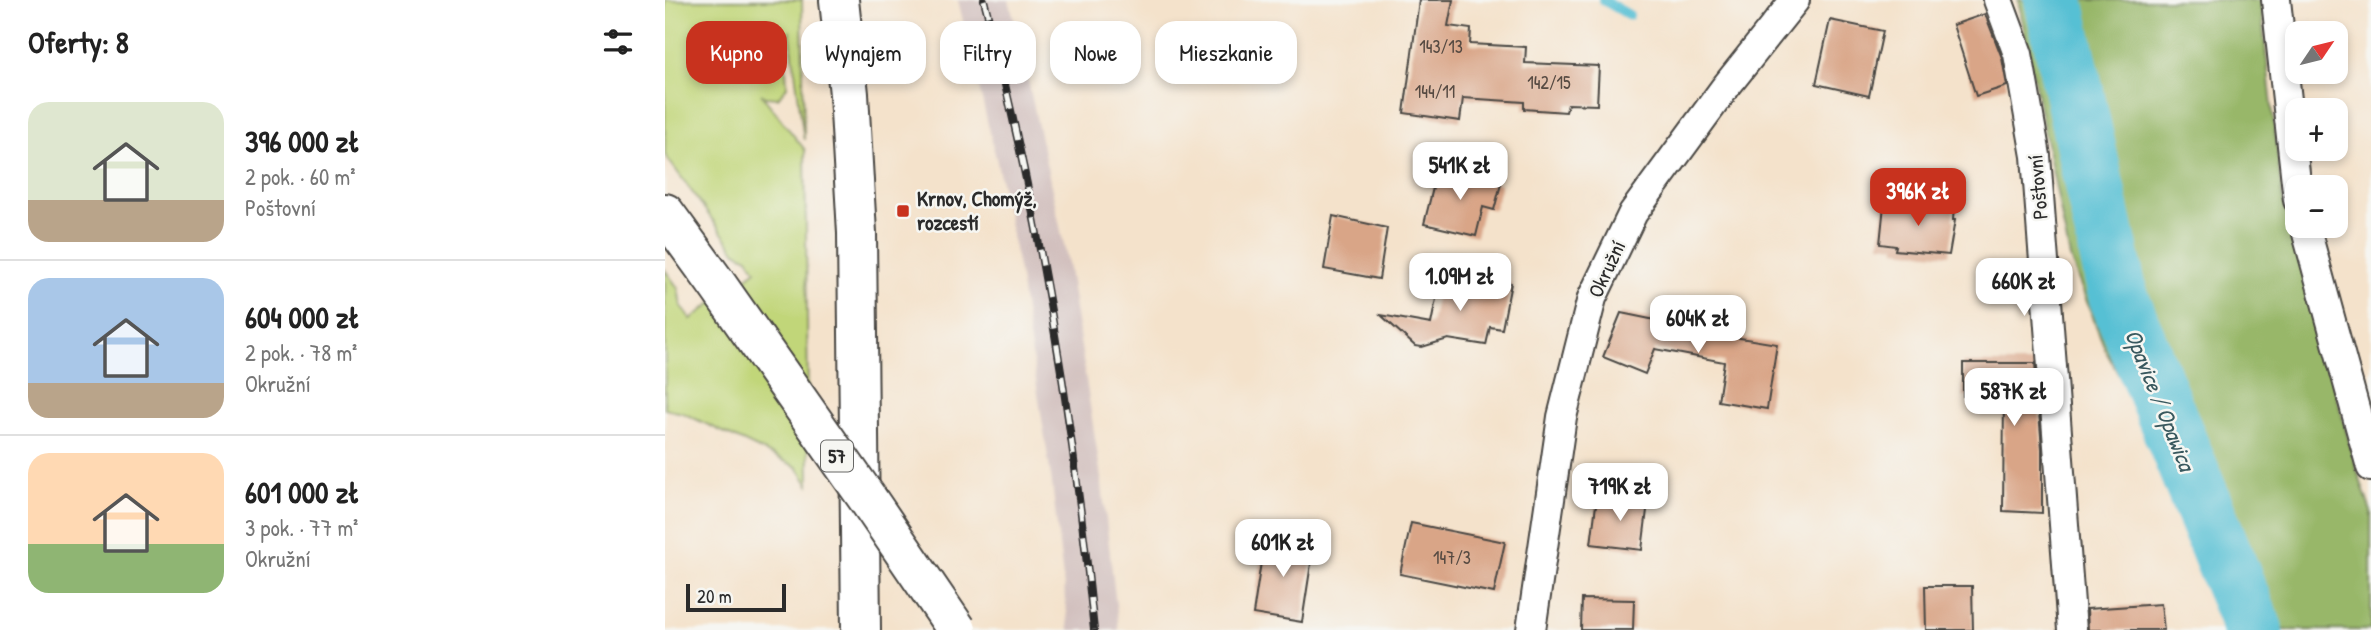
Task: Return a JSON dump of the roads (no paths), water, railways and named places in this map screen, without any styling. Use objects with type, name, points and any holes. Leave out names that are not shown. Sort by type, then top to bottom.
[{"type":"main road","points":[[839,0],[849,94],[857,233],[861,630]]},
{"type":"main road","name":"57","points":[[665,212],[859,486],[957,630]]},
{"type":"street","name":"Okružní","points":[[1531,630],[1562,417],[1592,298],[1633,213],[1724,89],[1795,0]]},
{"type":"street","name":"Poštovní","points":[[1998,0],[2018,54],[2036,156],[2072,630]]},
{"type":"street","points":[[2276,0],[2295,175]]},
{"type":"street","points":[[2308,238],[2371,467]]},
{"type":"waterway","points":[[1603,0],[1629,15]]},
{"type":"waterway","points":[[2029,0],[2054,10]]},
{"type":"waterway","name":"Opavice / Opawica","points":[[2054,0],[2118,295],[2253,630]]},
{"type":"railway","points":[[984,0],[1021,156],[1051,313],[1076,471],[1094,630]]},
{"type":"place","name":"Krnov, Chomýž, rozcestí","points":[[903,211]]}]
